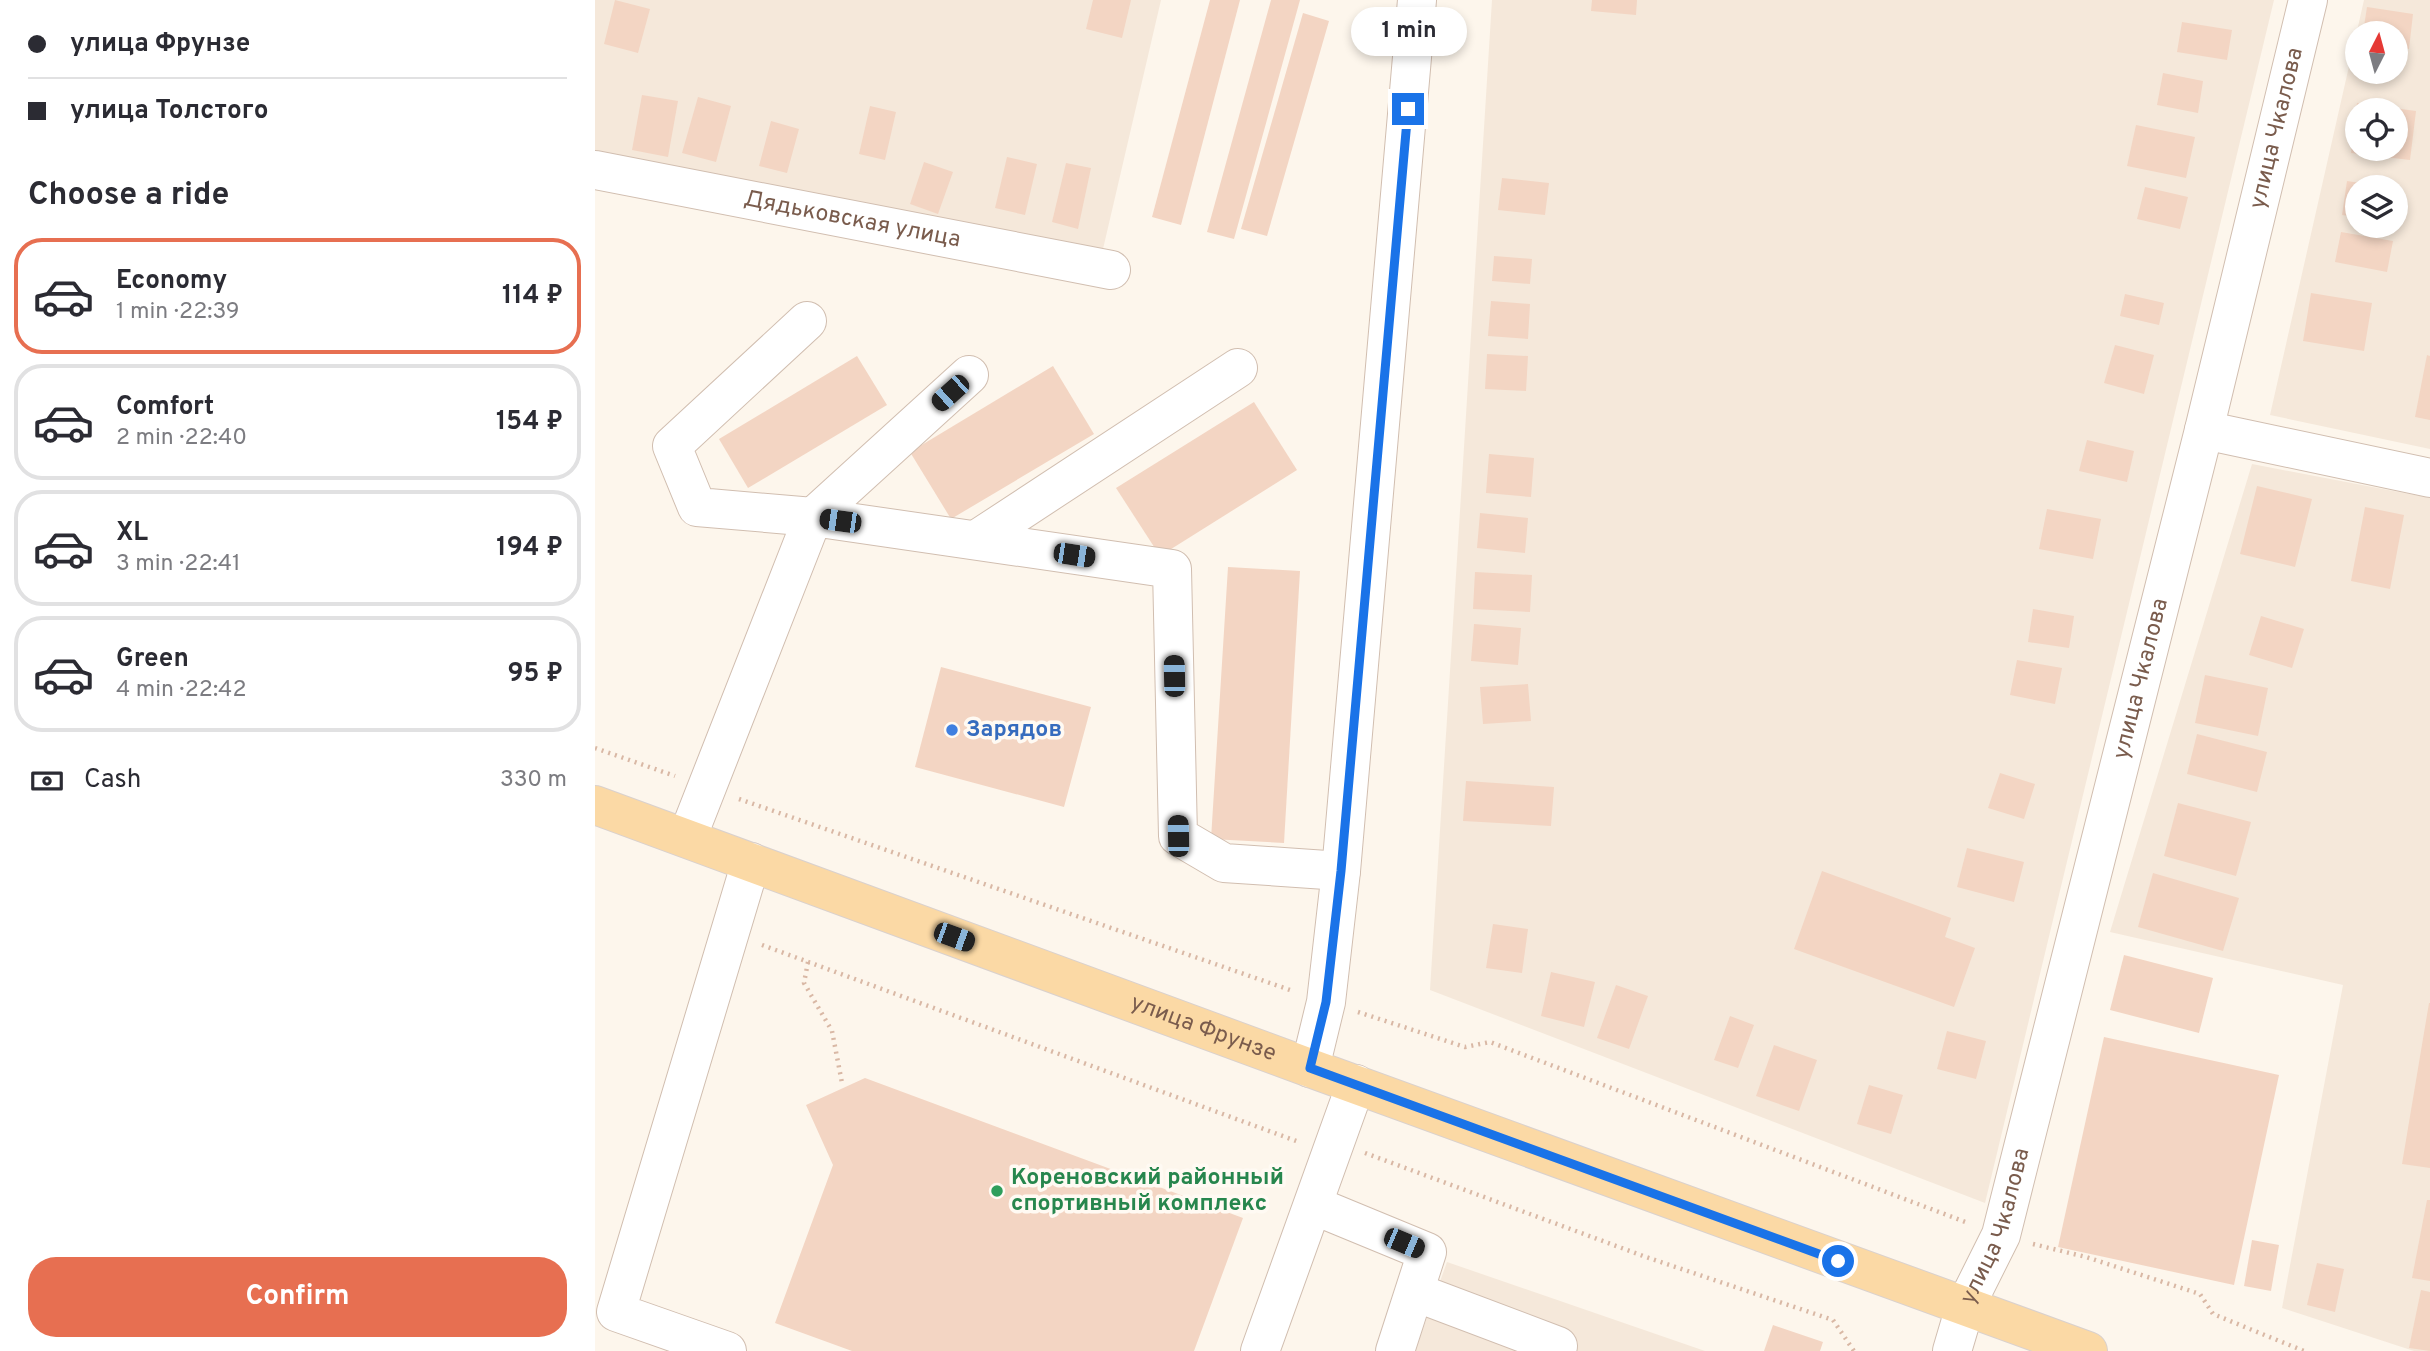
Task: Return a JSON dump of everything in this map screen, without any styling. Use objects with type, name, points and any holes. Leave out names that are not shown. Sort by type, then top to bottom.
[{"type":"main road","name":"улица Фрунзе","points":[[595,805],[2088,1351]]},
{"type":"street","points":[[1310,1068],[1326,1002],[1341,871],[1417,0]]},
{"type":"street","name":"улица Чкалова","points":[[1952,1351],[1965,1307],[2001,1235],[2204,430],[2308,0]]},
{"type":"street","name":"Дядьковская улица","points":[[595,170],[1111,270]]},
{"type":"street","points":[[807,321],[672,446],[697,507],[813,517],[1172,569],[1178,836],[1224,863],[1341,871]]},
{"type":"street","points":[[976,540],[1238,368]]},
{"type":"street","points":[[687,838],[813,517],[969,375]]},
{"type":"street","points":[[2204,430],[2430,478]]},
{"type":"street","points":[[727,1351],[605,1323],[751,862]]},
{"type":"street","points":[[1261,1351],[1356,1084]]},
{"type":"street","points":[[1313,1205],[1427,1252],[1395,1351]]},
{"type":"street","points":[[1415,1292],[1563,1349]]},
{"type":"path","points":[[595,748],[1326,1002],[1465,1047],[1490,1042],[2001,1235],[2086,1257],[2200,1294],[2213,1314],[2304,1351]]},
{"type":"path","points":[[808,962],[804,983],[832,1031],[842,1083]]},
{"type":"shaded area","points":[[595,0],[1161,0],[1103,249],[595,153]]},
{"type":"shaded area","points":[[1492,0],[2274,0],[1985,1203],[1430,990]]},
{"type":"shaded area","points":[[2364,0],[2430,0],[2430,449],[2270,415],[2345,84],[2408,84],[2408,21],[2359,21]]},
{"type":"shaded area","points":[[2252,464],[2430,498],[2430,1351],[2414,1351],[2282,1308],[2343,985],[2110,932]]},
{"type":"shaded area","points":[[1447,1262],[1705,1351],[1415,1351]]},
{"type":"building","points":[[615,0],[650,9],[638,53],[604,44]]},
{"type":"building","points":[[1093,0],[1131,0],[1122,38],[1086,29]]},
{"type":"building","points":[[1210,0],[1240,0],[1181,225],[1152,217]]},
{"type":"building","points":[[1271,0],[1300,0],[1234,239],[1207,232]]},
{"type":"building","points":[[1592,0],[1637,0],[1636,15],[1591,11]]},
{"type":"building","points":[[2367,7],[2413,14],[2409,49],[2408,21],[2365,21]]},
{"type":"building","points":[[1303,13],[1329,21],[1267,236],[1241,229]]},
{"type":"building","points":[[2182,22],[2232,30],[2227,60],[2177,52]]},
{"type":"building","points":[[2163,73],[2203,81],[2198,113],[2157,105]]},
{"type":"building","points":[[642,95],[678,101],[668,157],[632,150]]},
{"type":"building","points":[[698,97],[731,106],[716,162],[682,153]]},
{"type":"building","points":[[870,106],[896,112],[885,160],[859,154]]},
{"type":"building","points":[[2408,110],[2416,111],[2408,160]]},
{"type":"building","points":[[771,121],[799,129],[787,173],[759,166]]},
{"type":"building","points":[[2136,125],[2195,137],[2186,178],[2127,166]]},
{"type":"building","points":[[1007,157],[1037,164],[1025,215],[995,208]]},
{"type":"building","points":[[924,162],[953,172],[938,214],[910,204]]},
{"type":"building","points":[[1066,163],[1091,168],[1078,229],[1052,222]]},
{"type":"building","points":[[1502,178],[1549,183],[1545,215],[1498,210]]},
{"type":"building","points":[[2145,187],[2188,197],[2180,229],[2137,219]]},
{"type":"building","points":[[2345,195],[2345,215],[2342,215]]},
{"type":"building","points":[[2341,232],[2345,233],[2345,238],[2393,241],[2387,272],[2335,262]]},
{"type":"building","points":[[1494,256],[1532,259],[1530,284],[1492,281]]},
{"type":"building","points":[[2311,293],[2372,303],[2364,351],[2303,341]]},
{"type":"building","points":[[2125,294],[2164,303],[2159,325],[2120,316]]},
{"type":"building","points":[[1491,301],[1530,304],[1528,339],[1488,336]]},
{"type":"building","points":[[2115,345],[2154,355],[2144,394],[2104,383]]},
{"type":"building","points":[[1487,354],[1528,356],[1526,391],[1485,389]]},
{"type":"building","points":[[2427,355],[2430,356],[2430,420],[2415,417]]},
{"type":"building","points":[[857,356],[887,405],[748,488],[719,439]]},
{"type":"building","points":[[1053,366],[1094,434],[951,519],[910,452]]},
{"type":"building","points":[[1254,402],[1297,470],[1160,556],[1116,488]]},
{"type":"building","points":[[2087,440],[2134,451],[2127,482],[2079,471]]},
{"type":"building","points":[[1489,454],[1534,458],[1531,497],[1486,493]]},
{"type":"building","points":[[2257,486],[2312,499],[2295,567],[2240,554]]},
{"type":"building","points":[[2365,507],[2404,515],[2390,589],[2351,581]]},
{"type":"building","points":[[2047,509],[2101,519],[2093,559],[2039,549]]},
{"type":"building","points":[[1480,513],[1528,518],[1525,553],[1477,548]]},
{"type":"building","points":[[1228,567],[1300,571],[1284,843],[1211,839]]},
{"type":"building","points":[[1475,572],[1532,575],[1530,612],[1473,609]]},
{"type":"building","points":[[2033,609],[2074,616],[2069,648],[2028,642]]},
{"type":"building","points":[[2261,616],[2304,629],[2292,668],[2249,655]]},
{"type":"building","points":[[1474,624],[1521,628],[1518,665],[1471,661]]},
{"type":"building","points":[[2017,660],[2062,668],[2055,704],[2010,695]]},
{"type":"building","points":[[941,667],[1091,707],[1064,807],[915,767]]},
{"type":"building","points":[[2205,675],[2268,688],[2258,736],[2195,723]]},
{"type":"building","points":[[1528,684],[1531,721],[1483,724],[1480,687]]},
{"type":"building","points":[[2197,734],[2267,752],[2257,792],[2187,774]]},
{"type":"building","points":[[2000,773],[2035,784],[2024,819],[1988,808]]},
{"type":"building","points":[[1466,781],[1554,787],[1551,826],[1463,821]]},
{"type":"building","points":[[2178,803],[2251,822],[2236,876],[2164,856]]},
{"type":"building","points":[[1967,848],[2024,862],[2014,902],[1957,887]]},
{"type":"building","points":[[1822,871],[1951,918],[1945,937],[1975,948],[1954,1007],[1794,949]]},
{"type":"building","points":[[2153,873],[2239,898],[2223,951],[2138,927]]},
{"type":"building","points":[[1493,924],[1528,929],[1522,973],[1486,968]]},
{"type":"building","points":[[2124,955],[2213,978],[2199,1033],[2110,1010]]},
{"type":"building","points":[[1551,972],[1595,982],[1584,1027],[1541,1016]]},
{"type":"building","points":[[1616,985],[1648,996],[1629,1049],[1597,1038]]},
{"type":"building","points":[[2430,1003],[2430,1168],[2402,1164]]},
{"type":"building","points":[[1730,1016],[1754,1025],[1738,1068],[1714,1060]]},
{"type":"building","points":[[1947,1031],[1986,1041],[1976,1079],[1937,1069]]},
{"type":"building","points":[[2104,1037],[2279,1075],[2234,1285],[2058,1247]]},
{"type":"building","points":[[1774,1045],[1817,1060],[1799,1111],[1756,1096]]},
{"type":"building","name":"Кореновский районный спортивный комплекс","points":[[865,1078],[1243,1218],[1194,1351],[852,1351],[775,1323],[833,1165],[806,1105]]},
{"type":"building","points":[[1869,1085],[1903,1095],[1891,1134],[1857,1124]]},
{"type":"building","points":[[2427,1200],[2430,1200],[2430,1281],[2412,1278]]},
{"type":"building","points":[[2252,1240],[2279,1245],[2271,1291],[2244,1286]]},
{"type":"building","points":[[2317,1263],[2344,1269],[2335,1312],[2307,1305]]},
{"type":"building","points":[[2421,1290],[2430,1292],[2430,1351],[2409,1348]]},
{"type":"building","points":[[1773,1325],[1823,1342],[1820,1351],[1764,1351]]},
{"type":"place","name":"Зарядов","points":[[952,730]]},
{"type":"place","name":"Кореновский районный спортивный комплекс","points":[[997,1191]]},
{"type":"route","points":[[1408,109],[1341,871],[1326,1002],[1310,1068],[1838,1261]]}]
